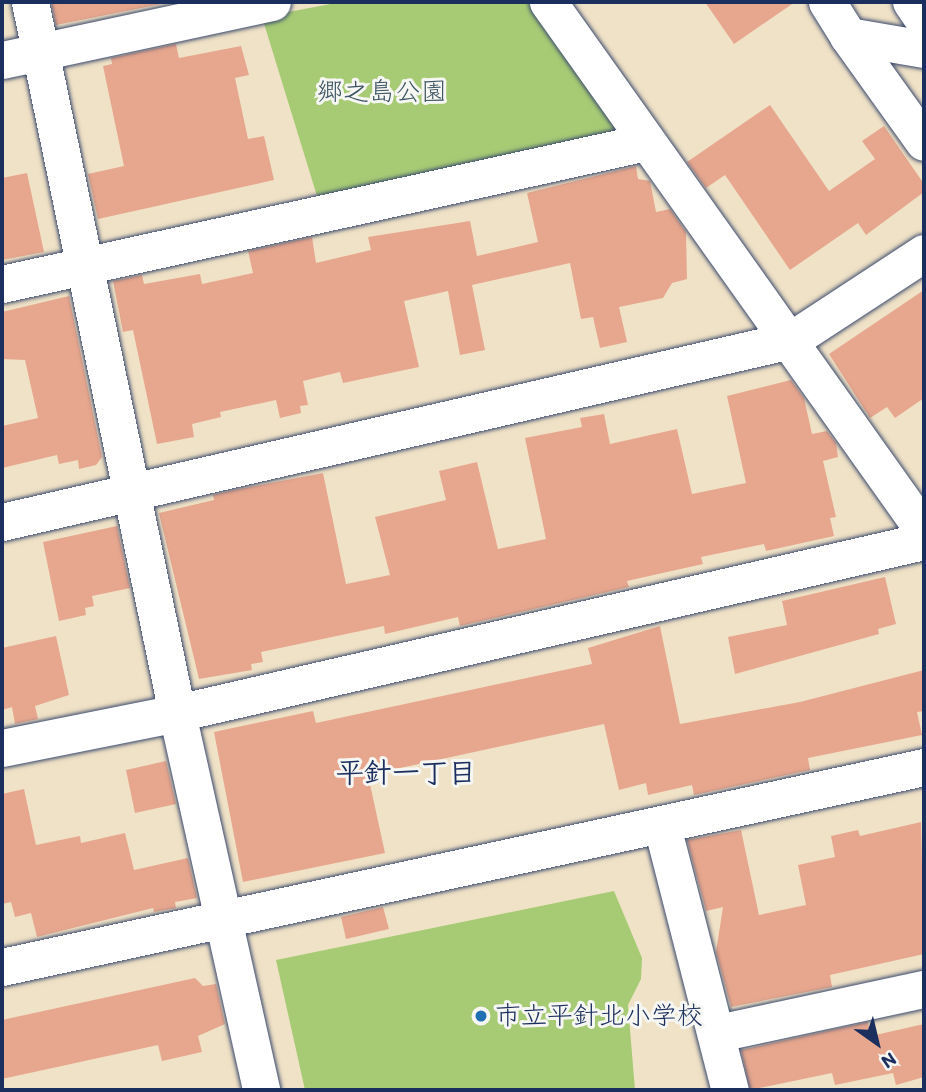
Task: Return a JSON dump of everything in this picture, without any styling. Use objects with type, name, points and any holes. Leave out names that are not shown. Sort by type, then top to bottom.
[{"type":"highway","points":[[912,2],[924,20]]},
{"type":"street","points":[[30,2],[177,713],[261,1090]]},
{"type":"street","points":[[2,60],[272,2]]},
{"type":"street","points":[[548,2],[646,142],[791,340],[924,531]]},
{"type":"street","points":[[827,2],[848,36],[924,142]]},
{"type":"street","points":[[848,36],[924,49]]},
{"type":"street","points":[[2,284],[646,142]]},
{"type":"street","points":[[2,522],[133,494],[791,340],[924,253]]},
{"type":"street","points":[[2,748],[177,713],[924,541]]},
{"type":"street","points":[[2,967],[662,826],[924,767]]},
{"type":"street","points":[[662,826],[718,1032],[730,1090]]},
{"type":"street","points":[[718,1032],[924,989]]},
{"type":"green space","name":"郷之島公園","points":[[341,2],[527,2],[630,135],[317,196],[262,17]]},
{"type":"green space","name":"市立平針北小学校","points":[[614,891],[642,958],[641,979],[628,1005],[635,1090],[305,1090],[276,960]]},
{"type":"building","points":[[51,2],[166,2],[166,3],[56,25]]},
{"type":"building","points":[[705,2],[795,2],[734,44]]},
{"type":"building","points":[[176,44],[179,58],[241,46],[249,75],[235,78],[248,139],[264,136],[274,180],[98,219],[88,174],[124,166],[103,66],[112,64],[111,58]]},
{"type":"building","points":[[770,105],[829,191],[875,159],[862,141],[884,126],[924,184],[924,192],[866,235],[858,223],[790,270],[725,175],[706,188],[687,162]]},
{"type":"building","points":[[636,166],[638,179],[650,181],[656,212],[670,209],[686,232],[687,279],[672,283],[663,298],[619,307],[627,342],[600,348],[593,317],[581,319],[570,263],[472,285],[485,350],[460,355],[448,291],[404,301],[419,367],[343,383],[340,372],[303,381],[308,405],[300,406],[301,413],[280,418],[276,400],[220,412],[221,417],[192,424],[194,437],[157,444],[133,330],[123,332],[113,281],[142,275],[144,284],[200,274],[202,284],[253,273],[248,251],[312,237],[316,263],[371,250],[368,237],[470,221],[477,256],[538,242],[527,193]]},
{"type":"building","points":[[27,173],[44,252],[2,260],[2,178]]},
{"type":"building","points":[[924,290],[924,398],[895,418],[887,407],[870,418],[829,354]]},
{"type":"building","points":[[69,296],[102,457],[96,465],[79,469],[78,460],[59,464],[57,455],[2,468],[2,426],[38,418],[25,360],[2,359],[2,312]]},
{"type":"building","points":[[791,380],[804,398],[812,434],[827,431],[836,443],[838,457],[823,461],[836,517],[830,518],[834,536],[766,551],[764,544],[701,557],[703,564],[627,581],[629,587],[460,626],[458,617],[385,634],[384,626],[261,652],[263,662],[251,664],[252,670],[199,679],[159,513],[214,500],[213,495],[323,473],[346,584],[390,575],[375,517],[446,500],[439,471],[477,462],[498,549],[546,539],[525,438],[582,427],[580,418],[604,414],[610,444],[677,429],[692,494],[746,483],[727,396]]},
{"type":"building","points":[[117,526],[130,588],[92,596],[94,606],[85,608],[86,615],[59,621],[43,542]]},
{"type":"building","points":[[885,577],[896,624],[878,629],[879,634],[735,674],[728,637],[787,625],[782,601]]},
{"type":"building","points":[[660,626],[680,724],[800,702],[924,670],[924,711],[917,712],[922,735],[808,758],[810,770],[694,795],[692,785],[648,795],[646,783],[619,790],[604,724],[368,775],[385,853],[243,882],[214,732],[313,711],[316,723],[592,664],[588,648]]},
{"type":"building","points":[[56,636],[69,695],[35,706],[38,719],[15,724],[12,707],[2,710],[2,648]]},
{"type":"building","points":[[166,761],[176,804],[135,813],[126,770]]},
{"type":"building","points":[[24,789],[36,845],[80,836],[81,843],[125,833],[134,870],[188,858],[197,898],[175,902],[176,908],[154,912],[153,908],[37,937],[31,913],[15,917],[11,902],[2,904],[2,794]]},
{"type":"building","points":[[921,822],[924,954],[830,975],[832,987],[731,1007],[716,952],[723,907],[706,911],[687,840],[741,830],[759,915],[806,905],[798,865],[835,857],[831,836],[858,830],[860,836]]},
{"type":"building","points":[[383,907],[389,929],[346,939],[341,917]]},
{"type":"building","points":[[195,978],[203,986],[216,984],[225,1024],[198,1036],[202,1052],[162,1061],[158,1045],[2,1079],[2,1020]]},
{"type":"building","points":[[868,1022],[871,1036],[924,1024],[924,1077],[896,1085],[893,1073],[835,1085],[832,1073],[750,1090],[741,1050]]},
{"type":"place","name":"市立平針北小学校","points":[[481,1016]]},
{"type":"district","name":"平針一丁目","points":[[406,772]]}]
